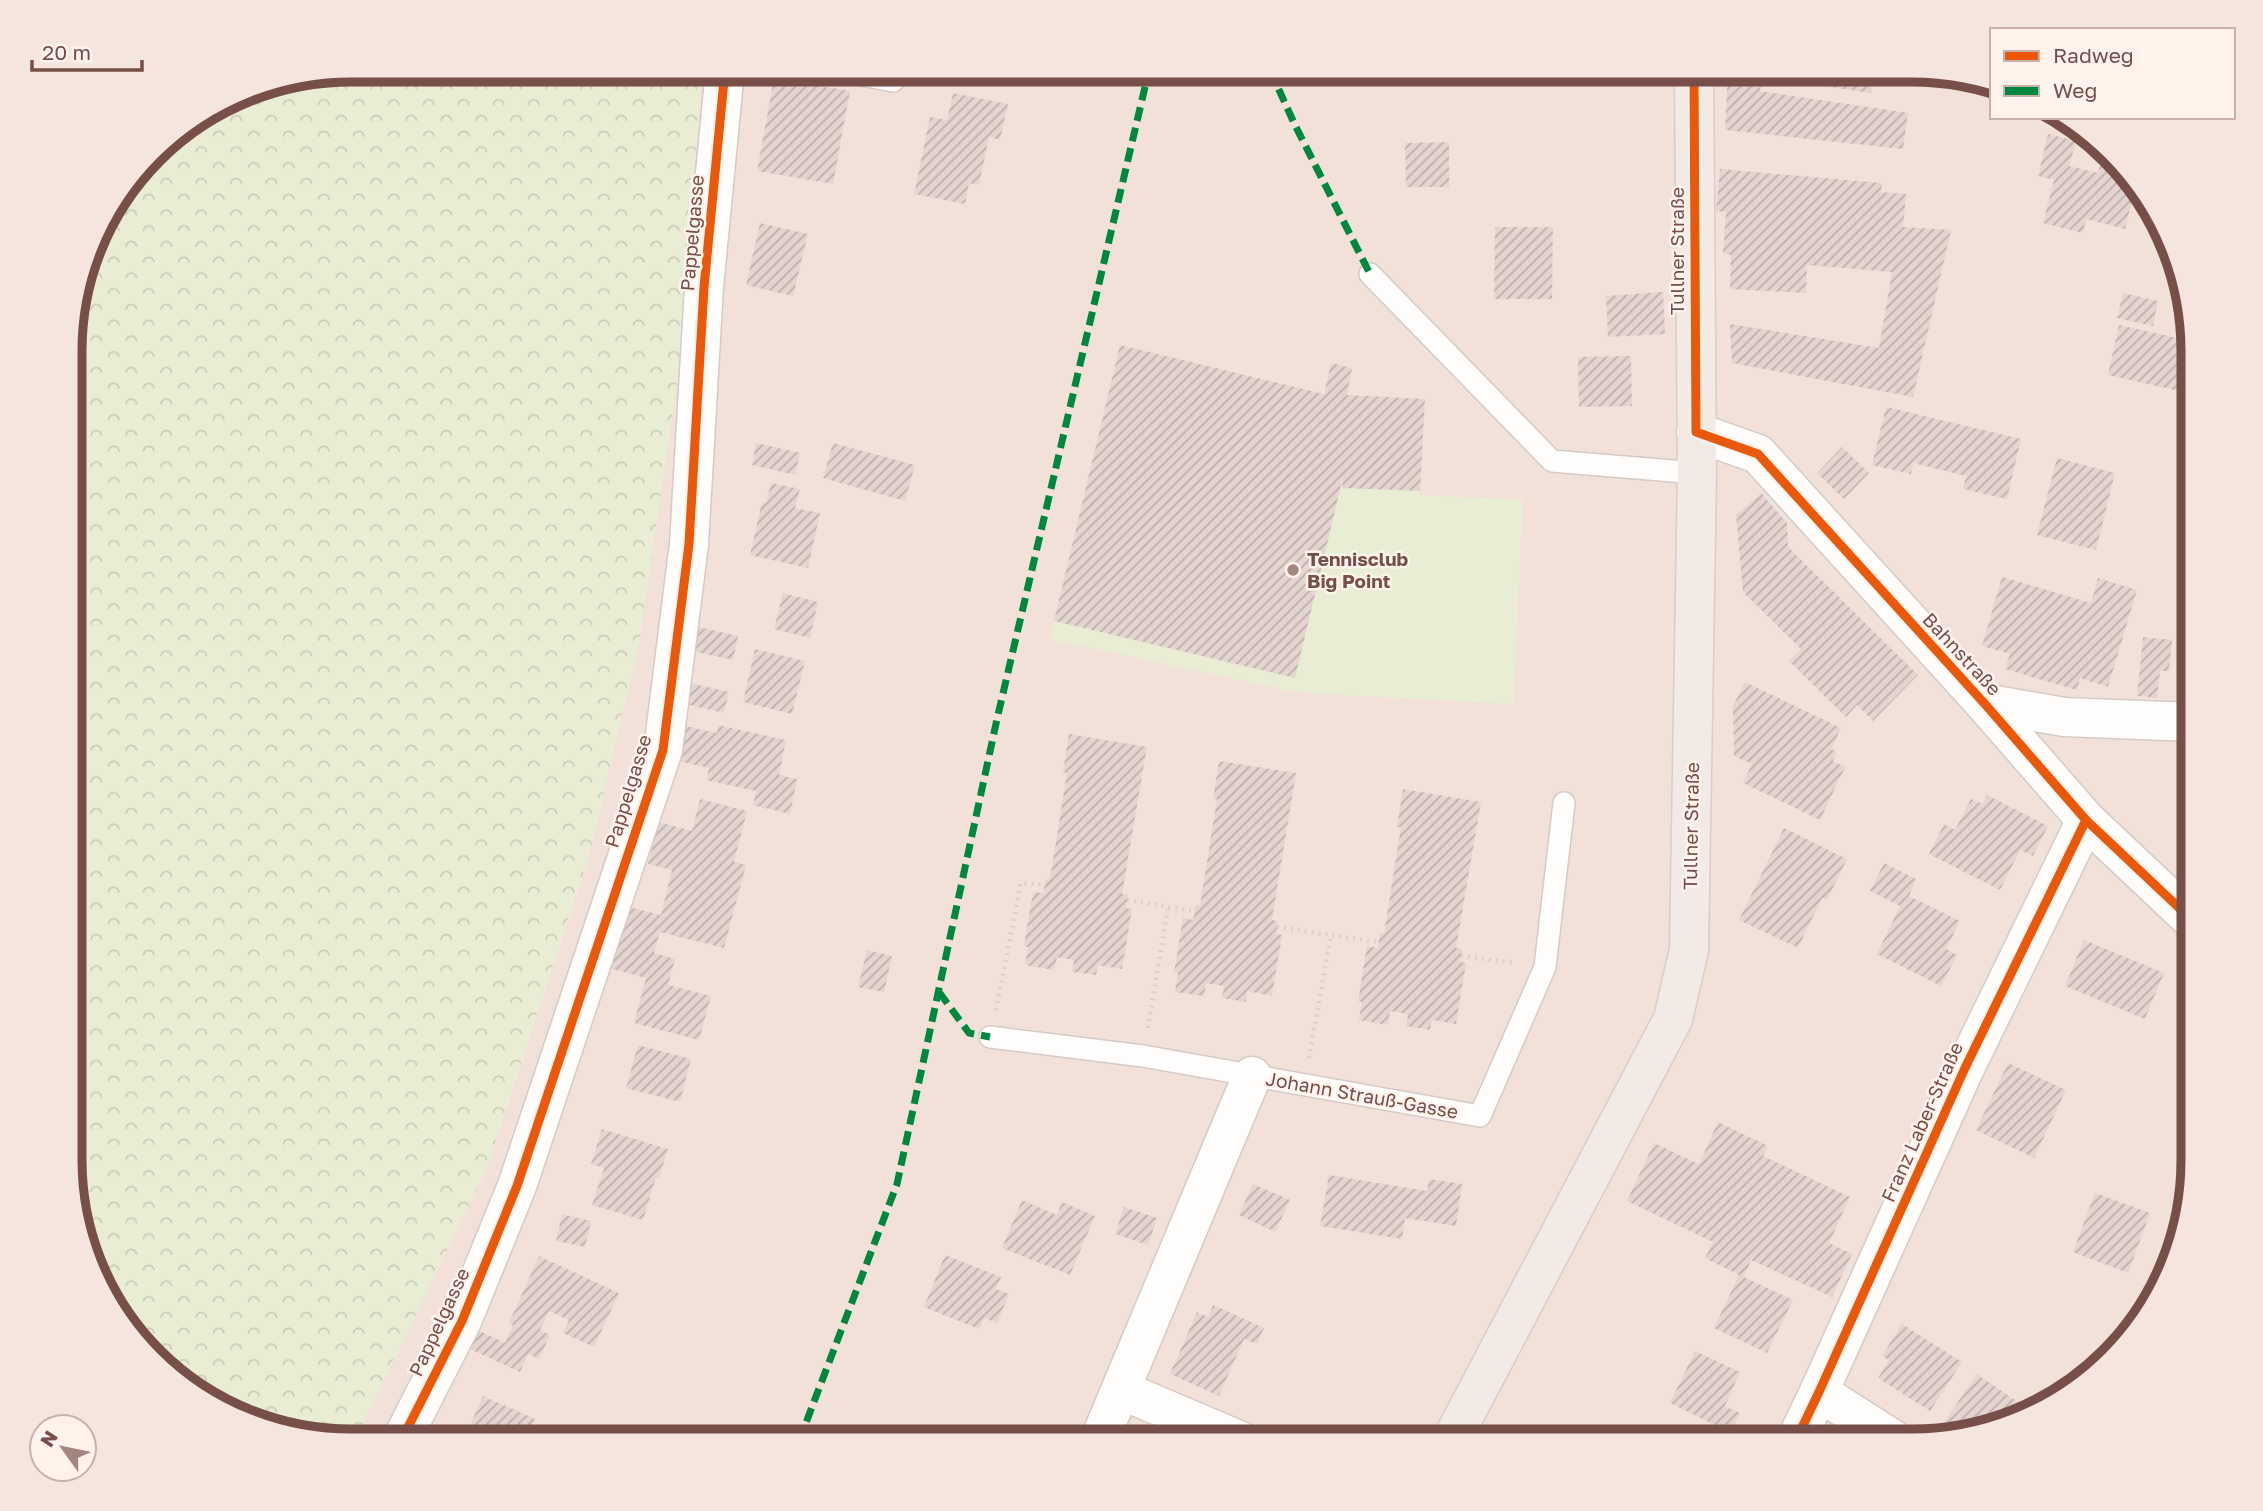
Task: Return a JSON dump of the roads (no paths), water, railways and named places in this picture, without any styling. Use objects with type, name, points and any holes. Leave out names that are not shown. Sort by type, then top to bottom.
[{"type":"main road","name":"Tullner Straße","points":[[1457,1429],[1673,1019],[1689,950],[1697,473],[1694,82]]},
{"type":"street","name":"Pappelgasse","points":[[407,1429],[462,1321],[517,1186],[663,750],[689,544],[704,287],[724,82]]},
{"type":"street","name":"Bahnstraße","points":[[1696,432],[1758,454],[1984,703],[2086,820],[2181,910]]},
{"type":"street","points":[[1984,703],[2064,717],[2181,722]]},
{"type":"street","name":"Franz Laber-Straße","points":[[1801,1429],[1965,1068],[2086,820]]},
{"type":"street","name":"Johann Strauß-Gasse","points":[[1104,1429],[1252,1076]]},
{"type":"street","points":[[1121,1390],[1213,1429]]},
{"type":"street","points":[[1819,1392],[1877,1429]]},
{"type":"lane","points":[[1370,274],[1552,461],[1697,473]]},
{"type":"lane","name":"Johann Strauß-Gasse","points":[[990,1037],[1143,1056],[1480,1116],[1545,967],[1564,803]]},
{"type":"place","name":"Tennisclub Big Point","points":[[1293,570]]}]
